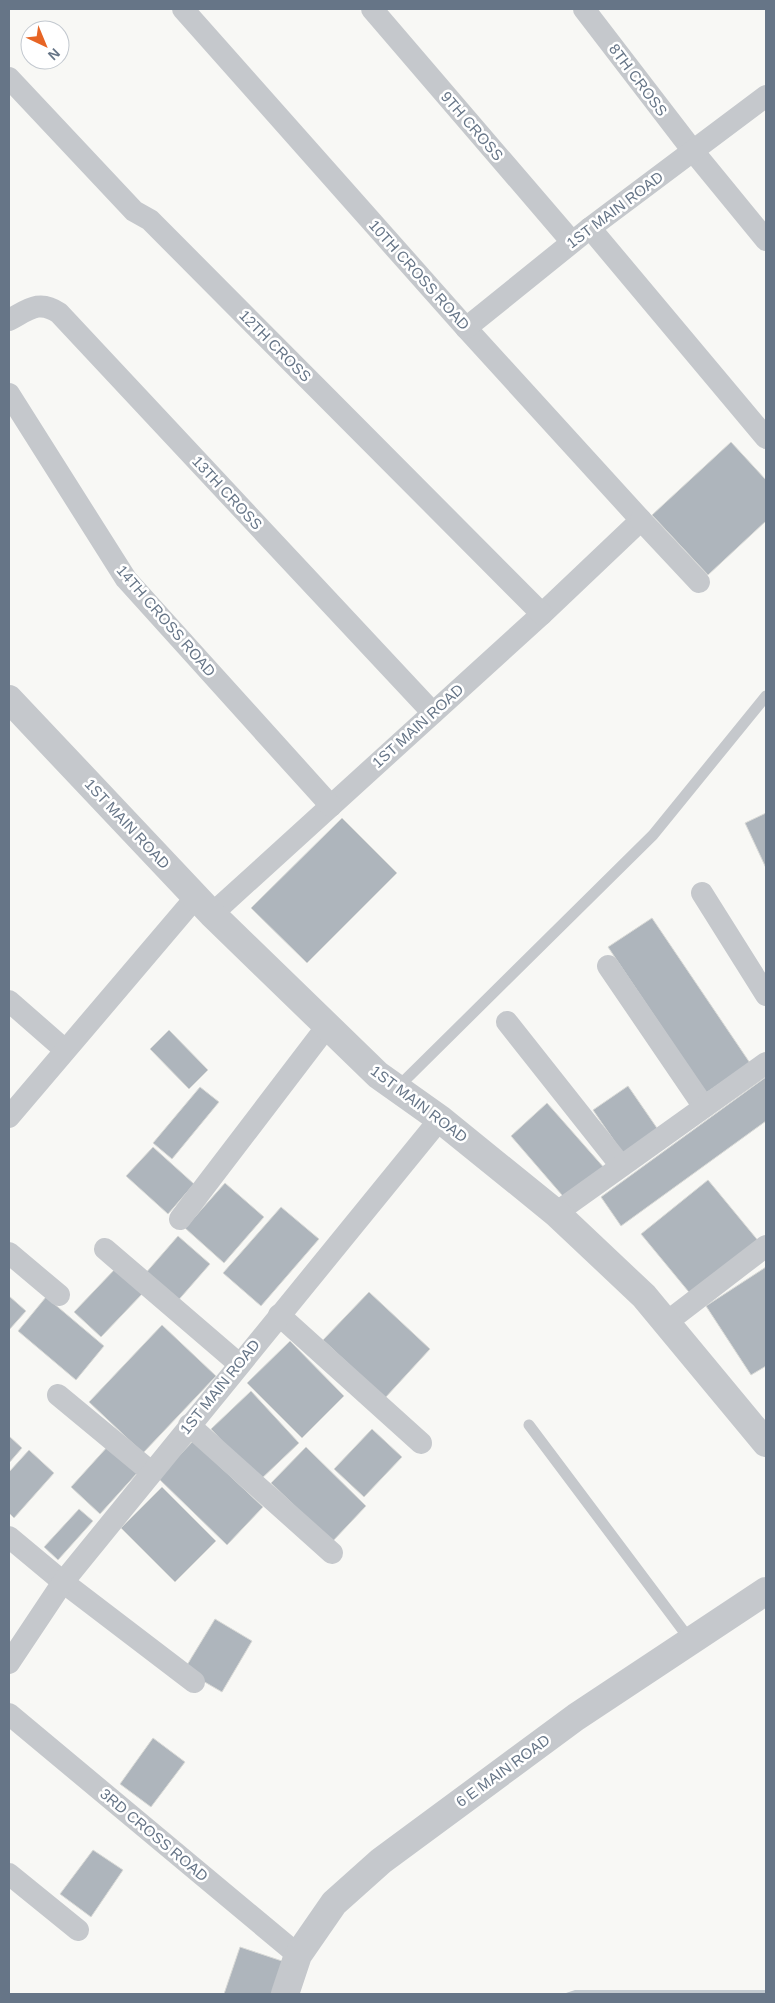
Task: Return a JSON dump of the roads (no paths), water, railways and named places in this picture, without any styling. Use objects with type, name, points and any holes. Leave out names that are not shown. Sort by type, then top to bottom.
[{"type":"street","name":"10TH CROSS ROAD","points":[[183,9],[466,328],[699,582]]},
{"type":"street","name":"9TH CROSS","points":[[372,9],[572,242]]},
{"type":"street","name":"8TH CROSS","points":[[584,9],[693,151],[766,240]]},
{"type":"street","name":"12TH CROSS","points":[[9,78],[134,211],[150,220],[542,614]]},
{"type":"street","name":"1ST MAIN ROAD","points":[[466,328],[590,228],[766,96]]},
{"type":"street","points":[[590,228],[766,438]]},
{"type":"street","name":"13TH CROSS","points":[[9,320],[38,306],[49,306],[59,313],[433,713]]},
{"type":"street","name":"14TH CROSS ROAD","points":[[9,394],[126,579],[331,806]]},
{"type":"street","name":"1ST MAIN ROAD","points":[[9,1117],[65,1050],[204,905],[331,806],[542,614],[641,520]]},
{"type":"street","name":"1ST MAIN ROAD","points":[[9,699],[204,905],[378,1075],[440,1119],[556,1213],[644,1296],[766,1443]]},
{"type":"street","points":[[702,893],[766,995]]},
{"type":"street","points":[[608,966],[704,1107]]},
{"type":"street","points":[[9,1001],[65,1050]]},
{"type":"street","points":[[507,1022],[621,1166]]},
{"type":"street","points":[[180,1219],[328,1025]]},
{"type":"street","points":[[556,1213],[766,1063]]},
{"type":"street","name":"1ST MAIN ROAD","points":[[9,1663],[63,1582],[440,1119]]},
{"type":"street","points":[[667,1322],[766,1246]]},
{"type":"street","points":[[105,1249],[239,1364]]},
{"type":"street","points":[[9,1253],[59,1295]]},
{"type":"street","points":[[279,1316],[421,1443]]},
{"type":"street","points":[[58,1395],[151,1472]]},
{"type":"street","points":[[189,1425],[332,1553]]},
{"type":"street","points":[[9,1537],[63,1582],[194,1682]]},
{"type":"street","name":"6 E MAIN ROAD","points":[[286,1994],[298,1955],[334,1903],[381,1861],[576,1717],[766,1591]]},
{"type":"street","name":"3RD CROSS ROAD","points":[[9,1714],[298,1955]]},
{"type":"street","points":[[9,1874],[78,1930]]},
{"type":"lane","points":[[397,1088],[653,835],[766,696]]},
{"type":"lane","points":[[528,1425],[691,1641]]}]
